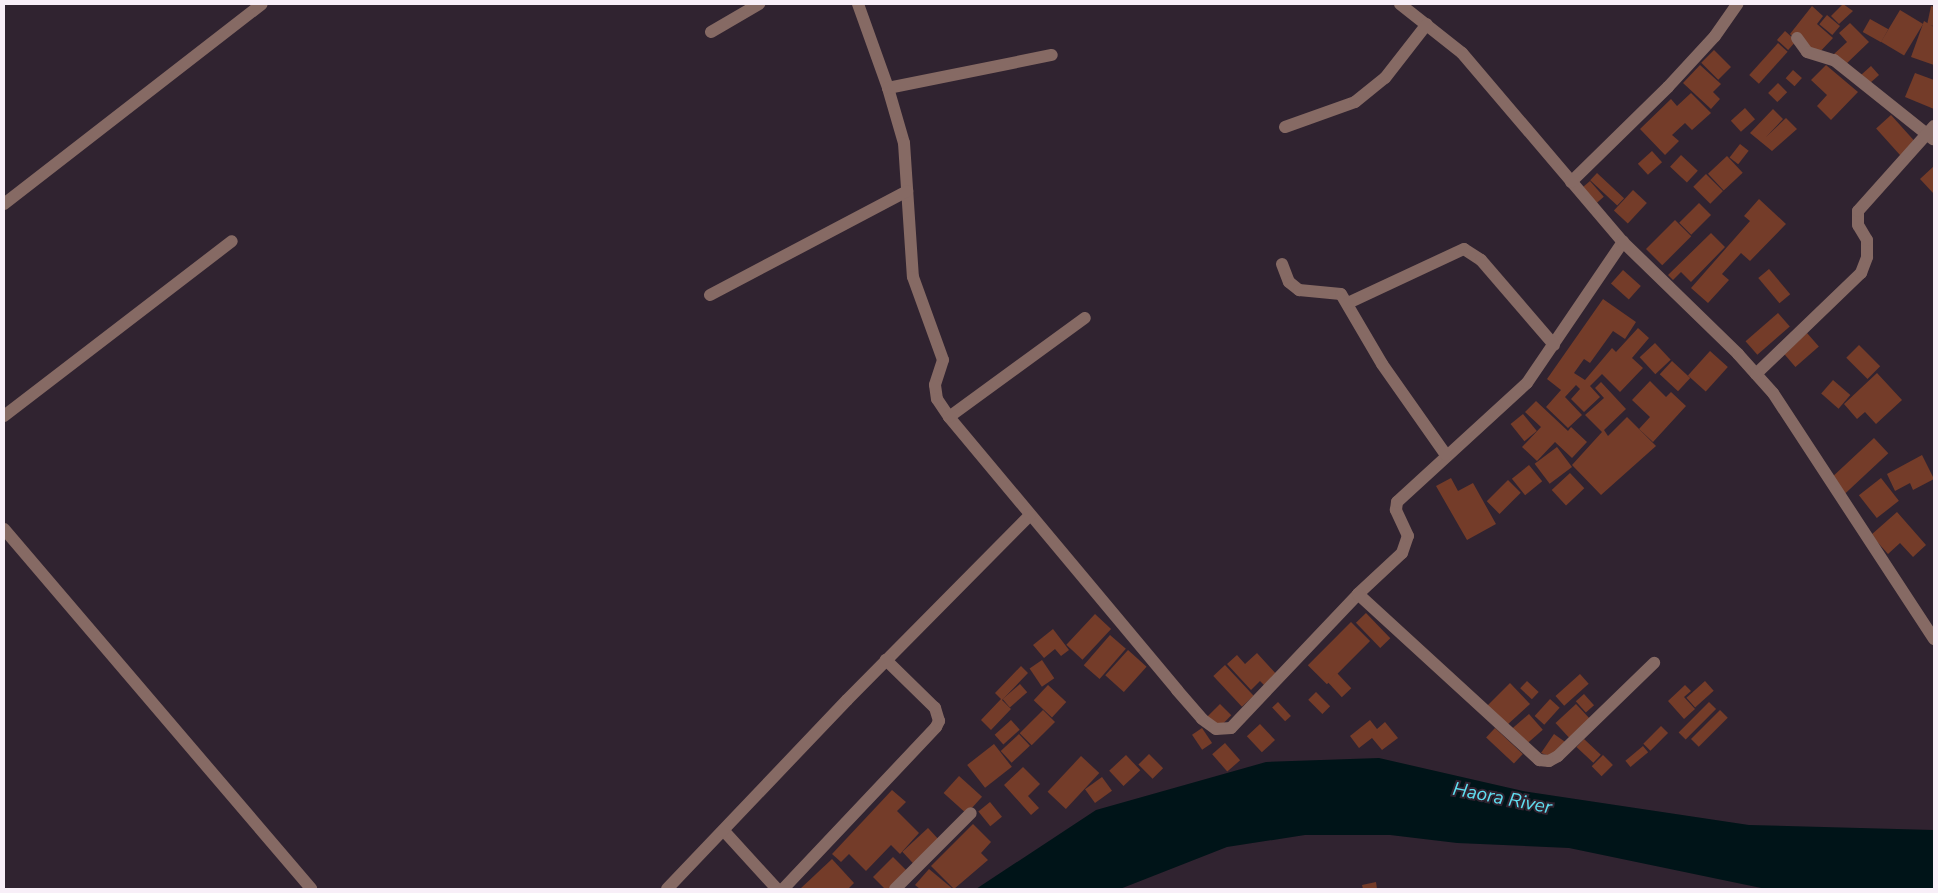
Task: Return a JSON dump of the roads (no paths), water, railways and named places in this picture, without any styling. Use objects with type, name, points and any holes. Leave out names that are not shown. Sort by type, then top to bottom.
[{"type":"street","points":[[4,204],[262,4]]},
{"type":"street","points":[[711,32],[759,4]]},
{"type":"street","points":[[858,4],[888,88],[904,143],[913,277],[940,349],[942,364],[935,393],[949,417],[1030,515],[1202,719],[1216,729],[1231,728],[1407,544],[1408,536],[1396,510],[1397,502],[1446,455],[1517,394],[1554,345],[1624,242]]},
{"type":"street","points":[[1400,4],[1462,53],[1624,242],[1773,393],[1934,639]]},
{"type":"street","points":[[1571,182],[1668,87],[1715,36],[1737,4]]},
{"type":"street","points":[[1284,127],[1355,102],[1391,70],[1427,24]]},
{"type":"street","points":[[1756,374],[1861,273],[1867,257],[1868,240],[1858,225],[1858,211],[1932,134],[1834,60],[1807,52],[1796,38]]},
{"type":"street","points":[[888,88],[1052,56]]},
{"type":"street","points":[[710,295],[907,191]]},
{"type":"street","points":[[4,416],[232,241]]},
{"type":"street","points":[[1348,303],[1464,249],[1482,260],[1554,345]]},
{"type":"street","points":[[1282,264],[1289,282],[1299,290],[1337,292],[1348,303],[1382,364],[1446,455]]},
{"type":"street","points":[[949,417],[1085,318]]},
{"type":"street","points":[[667,889],[886,660],[1030,515]]},
{"type":"street","points":[[4,529],[311,889]]},
{"type":"street","points":[[1358,594],[1539,760],[1549,762],[1558,756],[1654,663]]},
{"type":"street","points":[[783,889],[936,727],[938,721],[934,708],[886,660]]},
{"type":"street","points":[[895,889],[971,813]]},
{"type":"street","points":[[724,830],[777,889]]},
{"type":"water","name":"Haora River","points":[[1379,758],[1523,791],[1749,825],[1934,830],[1934,889],[1766,889],[1569,848],[1457,843],[1390,835],[1305,835],[1227,847],[1120,889],[976,889],[1096,810],[1266,762]]}]
